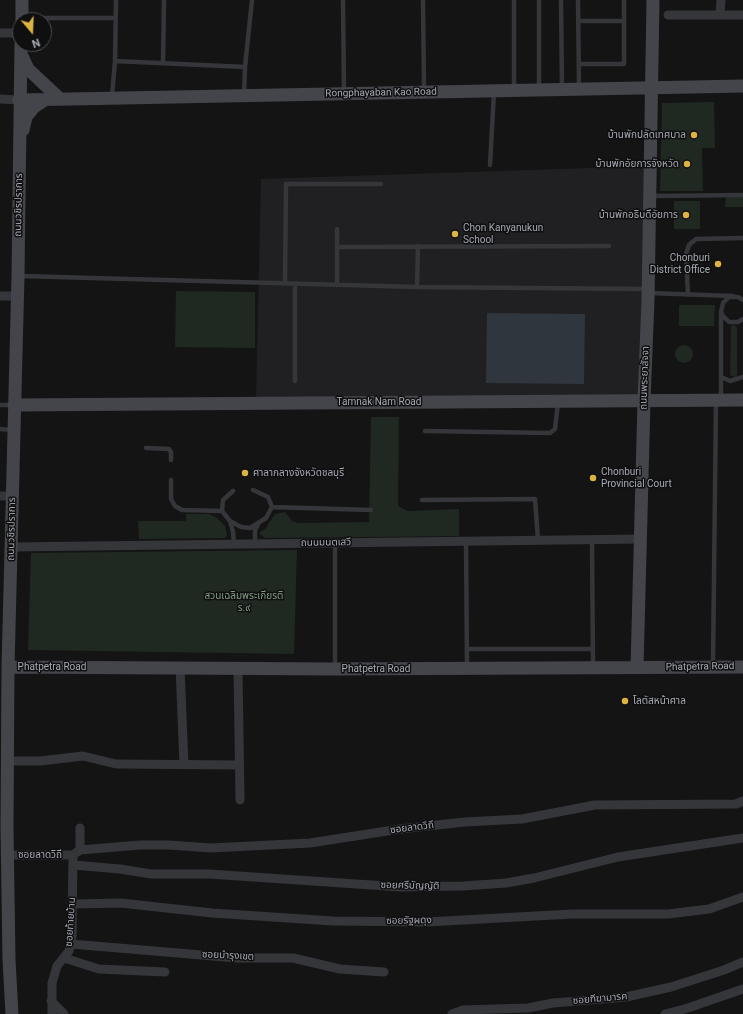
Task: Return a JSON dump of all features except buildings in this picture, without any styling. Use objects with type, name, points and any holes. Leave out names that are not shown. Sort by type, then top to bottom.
[{"type":"street","points":[[22,0],[22,12]]},
{"type":"street","name":"ถนนพระยาสัจจา","points":[[637,668],[653,87],[653,0]]},
{"type":"street","points":[[720,14],[721,0]]},
{"type":"street","points":[[668,16],[720,14],[743,15]]},
{"type":"street","points":[[0,33],[12,33]]},
{"type":"street","name":"ถนนวชิรปราการ","points":[[12,1014],[5,961],[5,863],[8,761],[6,665],[12,547],[6,496],[14,430],[21,52]]},
{"type":"street","points":[[22,52],[28,69],[60,99]]},
{"type":"street","name":"Rongphayaban Kao Road","points":[[19,100],[743,86]]},
{"type":"street","points":[[0,99],[19,100]]},
{"type":"street","points":[[19,141],[26,117],[34,107],[46,99]]},
{"type":"street","points":[[0,296],[17,296]]},
{"type":"street","name":"Tamnak Nam Road","points":[[14,405],[743,400]]},
{"type":"street","name":"ถนนมนตเสวี","points":[[12,547],[640,539]]},
{"type":"street","name":"Phatpetra Road","points":[[6,665],[238,669],[743,667]]},
{"type":"street","points":[[180,667],[184,765]]},
{"type":"street","points":[[238,669],[238,765],[240,800]]},
{"type":"street","points":[[8,761],[40,761],[83,756],[116,764],[238,765]]},
{"type":"street","name":"ซอยลาดวิถี","points":[[5,863],[75,857],[140,845],[169,845],[211,848],[310,843],[400,829],[465,822],[522,819],[595,805],[736,804],[743,801]]},
{"type":"street","name":"ซอยท้ายบ้าน","points":[[52,1014],[52,983],[57,966],[69,951],[74,904],[75,857],[80,828]]},
{"type":"street","name":"ซอยศรีบัญญัติ","points":[[75,857],[120,869],[151,874],[210,874],[401,887],[463,886],[506,883],[534,878],[618,857],[743,838]]},
{"type":"street","name":"ซอยรัฐผดุง","points":[[74,904],[121,903],[212,913],[333,922],[427,922],[572,914],[668,914],[709,909],[743,897]]},
{"type":"street","name":"ซอยบำรุงเขต","points":[[70,944],[237,958],[293,958],[340,969],[384,972]]},
{"type":"street","points":[[64,958],[99,969],[165,972]]},
{"type":"street","name":"ซอยฑีฆามารค","points":[[452,1014],[463,1010],[528,1008],[553,1003],[626,997],[671,987],[724,970],[743,962]]},
{"type":"street","points":[[665,1014],[688,1008],[743,989]]},
{"type":"street","points":[[51,1000],[64,1014]]},
{"type":"lane","points":[[112,98],[115,61],[116,0]]},
{"type":"lane","points":[[163,63],[164,0]]},
{"type":"lane","points":[[244,95],[245,67],[252,0]]},
{"type":"lane","points":[[344,0],[344,93]]},
{"type":"lane","points":[[423,0],[424,92]]},
{"type":"lane","points":[[514,0],[514,90]]},
{"type":"lane","points":[[538,0],[539,90]]},
{"type":"lane","points":[[561,0],[562,89]]},
{"type":"lane","points":[[578,0],[580,89]]},
{"type":"lane","points":[[579,64],[624,64],[624,0]]},
{"type":"lane","points":[[52,19],[115,18]]},
{"type":"lane","points":[[578,21],[624,21]]},
{"type":"lane","points":[[115,61],[245,67]]},
{"type":"lane","points":[[490,165],[494,90]]},
{"type":"lane","points":[[285,283],[286,184],[381,184]]},
{"type":"lane","points":[[650,196],[743,194]]},
{"type":"lane","points":[[337,285],[338,229]]},
{"type":"lane","points":[[688,295],[686,254],[689,244],[696,239],[743,238]]},
{"type":"lane","points":[[417,287],[418,246]]},
{"type":"lane","points":[[338,247],[609,246]]},
{"type":"lane","points":[[18,276],[417,287],[648,291],[739,298]]},
{"type":"lane","points":[[295,284],[295,381]]},
{"type":"lane","points":[[713,667],[718,400],[721,377],[721,312],[723,303],[739,298]]},
{"type":"lane","points":[[721,312],[725,319],[729,322],[738,322],[743,319]]},
{"type":"lane","points":[[721,377],[730,381],[743,377]]},
{"type":"lane","points":[[425,432],[550,433],[555,429],[558,401]]},
{"type":"lane","points":[[0,405],[14,405]]},
{"type":"lane","points":[[0,429],[14,430]]},
{"type":"lane","points":[[146,448],[169,449],[171,452],[171,460]]},
{"type":"lane","points":[[171,480],[171,499],[175,506],[182,510],[222,511]]},
{"type":"lane","points":[[253,490],[268,497],[272,507]]},
{"type":"lane","points":[[233,491],[223,500],[222,511],[230,521],[234,532],[234,544]]},
{"type":"lane","points":[[422,500],[535,499],[538,540]]},
{"type":"lane","points":[[230,521],[241,527],[250,528],[266,518],[272,507]]},
{"type":"lane","points":[[272,507],[371,510]]},
{"type":"lane","points":[[254,544],[255,530],[258,524]]},
{"type":"lane","points":[[592,540],[593,668]]},
{"type":"lane","points":[[466,541],[467,668]]},
{"type":"lane","points":[[334,543],[335,669]]},
{"type":"lane","points":[[467,649],[593,649]]},
{"type":"shaded area","name":"Chon Kanyanukun School","points":[[651,166],[644,401],[256,403],[261,179]]},
{"type":"shaded area","points":[[487,313],[585,314],[584,384],[486,383]]},
{"type":"green space","points":[[714,102],[715,148],[702,148],[703,191],[660,191],[662,103]]},
{"type":"green space","points":[[726,197],[743,197],[743,207],[725,207]]},
{"type":"green space","points":[[674,201],[700,201],[700,229],[674,229]]},
{"type":"green space","points":[[176,291],[255,292],[255,348],[175,347]]},
{"type":"green space","points":[[679,305],[715,305],[714,326],[679,326]]},
{"type":"green space","points":[[734,325],[737,327],[737,376],[735,377],[730,375],[731,326]]},
{"type":"green space","points":[[680,345],[688,345],[693,350],[691,361],[688,363],[680,363],[675,358],[675,350]]},
{"type":"green space","points":[[371,417],[399,417],[398,506],[408,511],[459,509],[459,536],[265,538],[259,533],[266,528],[275,514],[285,512],[292,521],[298,523],[369,522]]},
{"type":"green space","points":[[186,514],[209,514],[217,518],[225,526],[227,535],[225,538],[139,539],[138,521],[186,521]]},
{"type":"green space","name":"สวนเฉลิมพระเกียรติ ร.๙","points":[[297,550],[294,654],[28,650],[31,553]]},
{"type":"place","name":"บ้านพักปลัดเทศบาล","points":[[694,135]]},
{"type":"place","name":"บ้านพักอัยการจังหวัด","points":[[687,164]]},
{"type":"place","name":"บ้านพักอธิบดีอัยการ","points":[[686,215]]},
{"type":"place","name":"Chon Kanyanukun School","points":[[455,234]]},
{"type":"place","name":"Chonburi District Office","points":[[718,264]]},
{"type":"place","name":"ศาลากลางจังหวัดชลบุรี","points":[[245,473]]},
{"type":"place","name":"Chonburi Provincial Court","points":[[593,478]]},
{"type":"place","name":"โลตัสหน้าศาล","points":[[625,701]]}]
